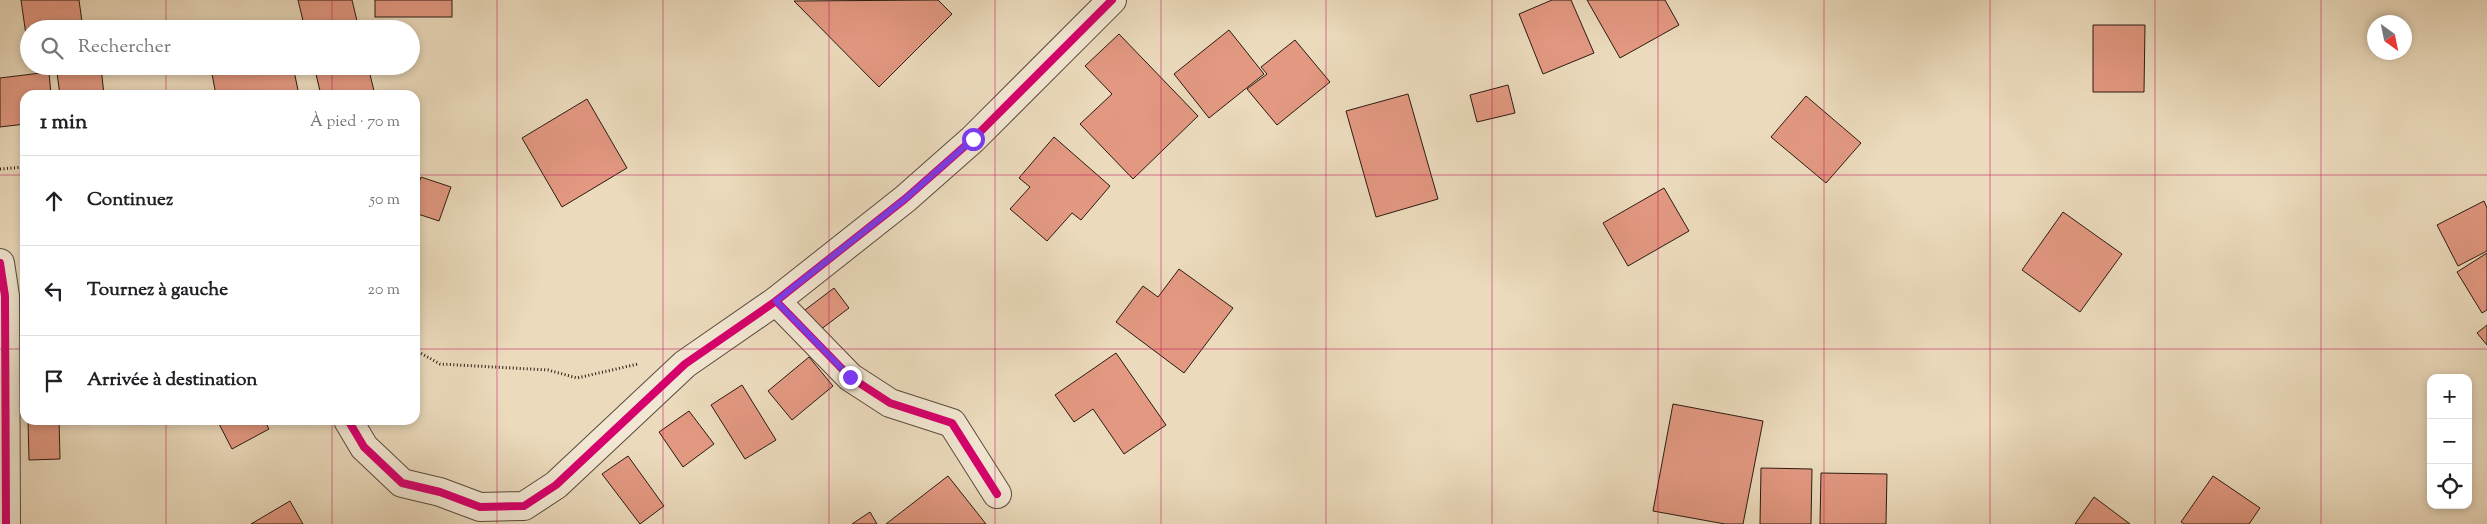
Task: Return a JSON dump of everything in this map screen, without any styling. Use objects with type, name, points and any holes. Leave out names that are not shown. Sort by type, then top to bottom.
[{"type":"street","points":[[351,425],[364,447],[402,483],[440,492],[480,507],[524,506],[556,485],[685,364],[776,301],[905,199],[973,139],[1112,0]]},
{"type":"street","points":[[0,263],[5,296],[4,416],[6,524]]},
{"type":"street","points":[[776,301],[850,377],[890,403],[952,423],[997,494]]},
{"type":"path","points":[[0,169],[20,167]]},
{"type":"path","points":[[420,353],[440,364],[548,370],[577,378],[634,364],[685,364]]},
{"type":"building","points":[[21,0],[79,0],[82,20],[24,20]]},
{"type":"building","points":[[298,0],[352,0],[357,20],[303,20]]},
{"type":"building","points":[[375,0],[452,0],[452,17],[375,17]]},
{"type":"building","points":[[938,0],[952,14],[879,87],[794,1]]},
{"type":"building","points":[[1552,0],[1571,0],[1594,53],[1543,74],[1519,14]]},
{"type":"building","points":[[1587,0],[1665,0],[1679,25],[1620,58]]},
{"type":"building","points":[[2093,25],[2145,25],[2144,92],[2093,92]]},
{"type":"building","points":[[1229,30],[1264,74],[1209,118],[1174,74]]},
{"type":"building","points":[[1119,34],[1198,116],[1133,179],[1080,124],[1112,94],[1085,66]]},
{"type":"building","points":[[1295,40],[1330,82],[1277,125],[1247,89],[1267,74],[1261,67]]},
{"type":"building","points":[[24,75],[49,75],[51,90],[20,90],[20,125],[0,127],[0,78]]},
{"type":"building","points":[[57,75],[102,75],[103,90],[59,90]]},
{"type":"building","points":[[212,75],[295,75],[298,90],[215,90]]},
{"type":"building","points":[[316,75],[370,75],[374,90],[320,90]]},
{"type":"building","points":[[1508,85],[1515,113],[1477,122],[1470,95]]},
{"type":"building","points":[[1408,94],[1438,199],[1376,217],[1346,111]]},
{"type":"building","points":[[1806,96],[1861,143],[1826,183],[1771,137]]},
{"type":"building","points":[[587,99],[627,168],[562,207],[522,138]]},
{"type":"building","points":[[1054,137],[1110,186],[1081,220],[1072,213],[1047,241],[1010,209],[1030,187],[1019,178]]},
{"type":"building","points":[[421,177],[451,187],[439,221],[420,215]]},
{"type":"building","points":[[1664,188],[1689,231],[1628,266],[1603,223]]},
{"type":"building","points":[[2484,201],[2487,208],[2487,251],[2458,266],[2437,225]]},
{"type":"building","points":[[2063,212],[2122,254],[2080,312],[2022,270]]},
{"type":"building","points":[[2487,253],[2487,310],[2482,313],[2457,272]]},
{"type":"building","points":[[1179,269],[1233,308],[1184,373],[1116,322],[1143,286],[1158,297]]},
{"type":"building","points":[[834,288],[849,308],[816,333],[801,313]]},
{"type":"building","points":[[2487,325],[2487,345],[2477,333]]},
{"type":"building","points":[[1116,353],[1166,425],[1124,454],[1093,409],[1074,422],[1055,395]]},
{"type":"building","points":[[809,357],[833,386],[792,420],[768,391]]},
{"type":"building","points":[[742,385],[776,440],[745,459],[711,405]]},
{"type":"building","points":[[1673,404],[1763,421],[1743,524],[1725,524],[1653,511]]},
{"type":"building","points":[[689,411],[714,444],[683,467],[659,432]]},
{"type":"building","points":[[28,425],[59,425],[60,459],[29,460]]},
{"type":"building","points":[[220,425],[267,425],[269,429],[232,449]]},
{"type":"building","points":[[628,456],[664,506],[640,524],[602,474]]},
{"type":"building","points":[[1761,468],[1812,469],[1811,524],[1760,524]]},
{"type":"building","points":[[1821,473],[1887,474],[1886,524],[1820,524]]},
{"type":"building","points":[[948,476],[986,524],[886,524]]},
{"type":"building","points":[[2213,476],[2260,508],[2249,524],[2184,524],[2181,522]]},
{"type":"building","points":[[2094,497],[2130,524],[2075,524]]},
{"type":"building","points":[[290,501],[303,524],[251,524]]},
{"type":"building","points":[[870,512],[877,524],[852,524]]},
{"type":"cycle path","points":[[351,425],[364,447],[402,483],[440,492],[480,507],[524,506],[556,485],[685,364],[776,301],[905,199],[973,139],[1112,0]]},
{"type":"cycle path","points":[[0,263],[5,296],[6,524]]},
{"type":"cycle path","points":[[776,301],[850,377],[890,403],[952,423],[997,494]]},
{"type":"route","points":[[850,377],[776,301],[905,199],[973,139]]}]
